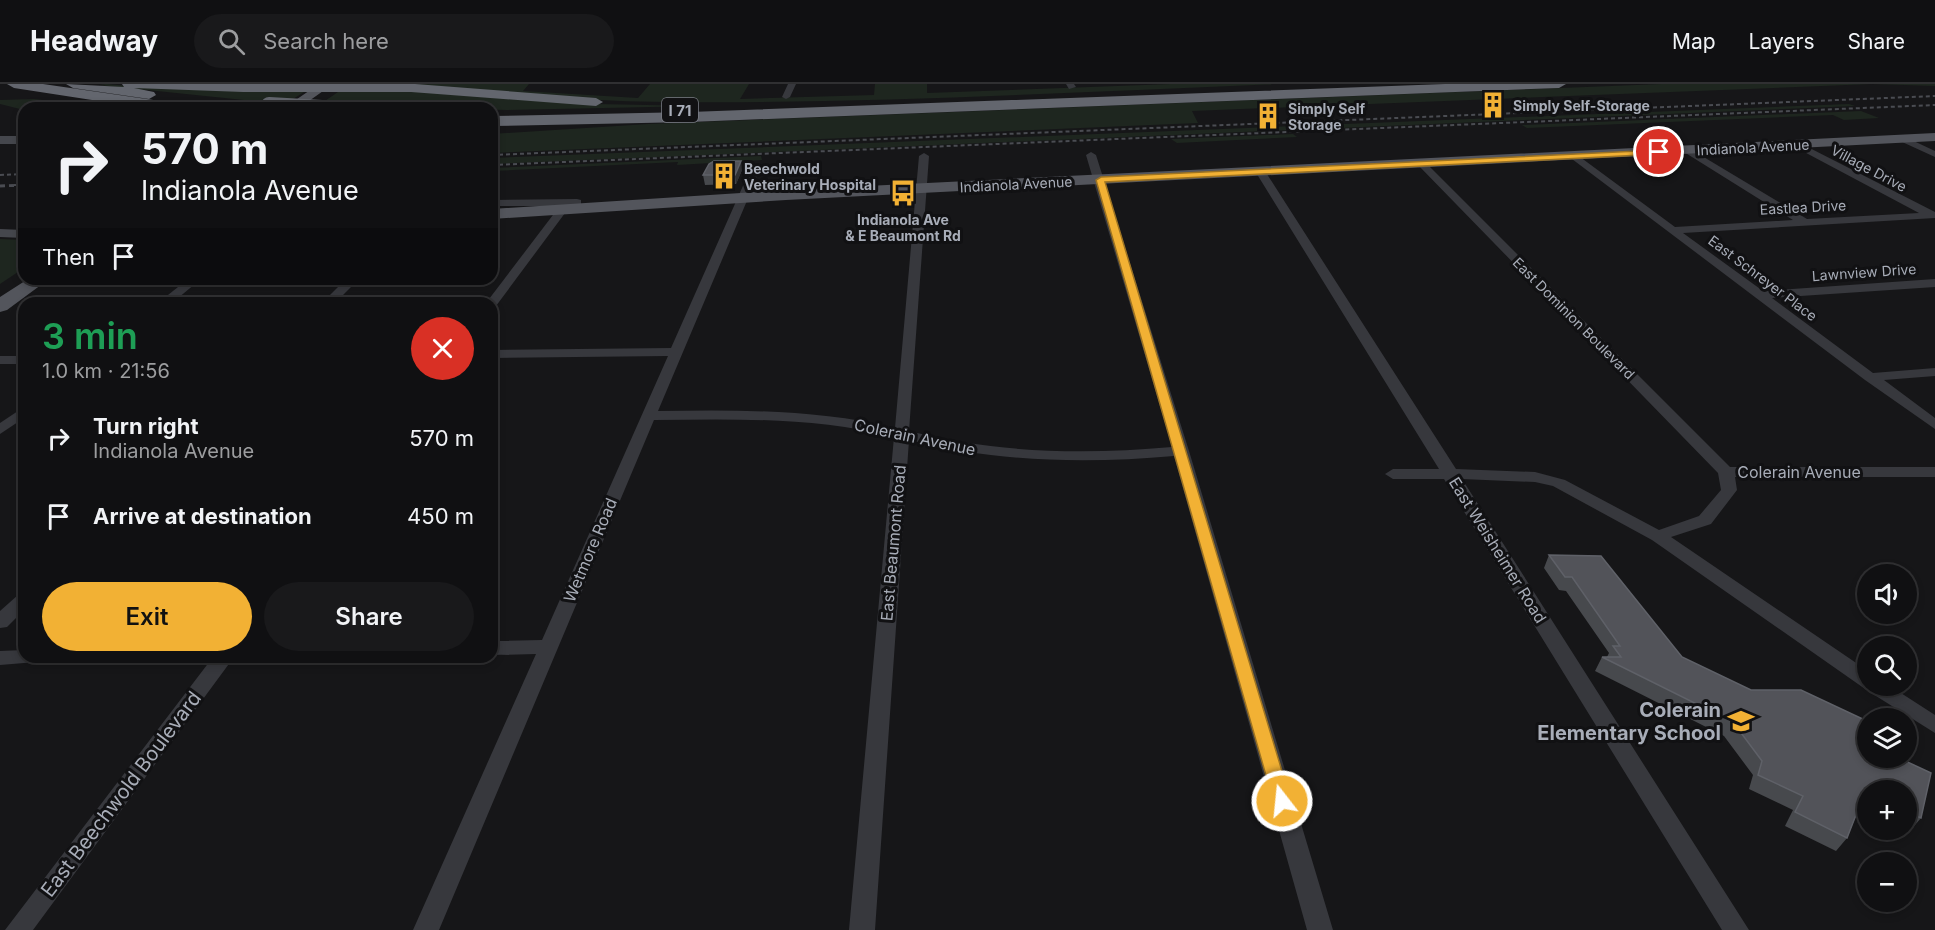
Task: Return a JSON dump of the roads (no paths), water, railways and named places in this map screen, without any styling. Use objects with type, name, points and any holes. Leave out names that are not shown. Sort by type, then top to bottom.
[{"type":"highway","points":[[73,84],[225,102]]},
{"type":"highway","points":[[129,84],[332,86],[614,103],[818,105]]},
{"type":"highway","points":[[361,84],[383,88]]},
{"type":"highway","name":"I 71","points":[[498,112],[818,105],[1370,84]]},
{"type":"highway","name":"I 71","points":[[498,121],[731,116],[1559,84]]},
{"type":"highway","points":[[13,91],[51,99],[84,102]]},
{"type":"highway","points":[[13,91],[117,102]]},
{"type":"highway","points":[[498,132],[731,116]]},
{"type":"main road","points":[[301,102],[332,86]]},
{"type":"main road","points":[[312,102],[332,86]]},
{"type":"main road","name":"Indianola Avenue","points":[[498,213],[555,207],[1935,137]]},
{"type":"main road","points":[[0,140],[18,140]]},
{"type":"main road","points":[[0,234],[18,234]]},
{"type":"main road","points":[[0,292],[18,280]]},
{"type":"main road","points":[[0,306],[31,285]]},
{"type":"street","points":[[786,97],[792,84]]},
{"type":"street","points":[[1903,139],[1935,154]]},
{"type":"street","name":"Village Drive","points":[[1796,144],[1933,215]]},
{"type":"street","points":[[1687,150],[1804,222]]},
{"type":"street","points":[[1091,155],[1101,180],[1320,930]]},
{"type":"street","name":"East Beaumont Road","points":[[862,930],[924,156]]},
{"type":"street","name":"East Schreyer Place","points":[[1573,156],[1935,425]]},
{"type":"street","name":"East Dominion Boulevard","points":[[1422,164],[1726,472]]},
{"type":"street","name":"Wetmore Road","points":[[426,930],[755,170]]},
{"type":"street","name":"East Weisheimer Road","points":[[1260,171],[1736,930]]},
{"type":"street","points":[[498,203],[555,207],[577,202]]},
{"type":"street","points":[[496,297],[555,207]]},
{"type":"street","name":"Eastlea Drive","points":[[1674,230],[1933,215]]},
{"type":"street","name":"Lawnview Drive","points":[[1760,295],[1935,283]]},
{"type":"street","points":[[172,297],[187,285]]},
{"type":"street","points":[[334,297],[347,285]]},
{"type":"street","points":[[498,354],[676,352]]},
{"type":"street","points":[[0,360],[18,360]]},
{"type":"street","points":[[1870,377],[1935,372]]},
{"type":"street","name":"Colerain Avenue","points":[[648,416],[743,415],[825,419],[902,433],[967,449],[1041,459],[1181,451]]},
{"type":"street","points":[[0,430],[18,416]]},
{"type":"street","name":"Colerain Avenue","points":[[1658,536],[1705,520],[1729,490],[1726,472],[1935,472]]},
{"type":"street","points":[[1393,474],[1495,474],[1551,480],[1574,489],[1658,536],[1857,673]]},
{"type":"street","points":[[0,622],[18,605]]},
{"type":"street","points":[[498,648],[548,647]]},
{"type":"street","points":[[0,658],[18,657]]},
{"type":"street","name":"East Beechwold Boulevard","points":[[18,930],[219,663]]},
{"type":"street","points":[[1890,696],[1935,725]]},
{"type":"railway","points":[[498,155],[1935,96]]},
{"type":"railway","points":[[498,165],[1935,105]]},
{"type":"railway","points":[[0,175],[18,174]]},
{"type":"railway","points":[[0,186],[18,185]]},
{"type":"place","name":"Simply Self-Storage","points":[[1493,105]]},
{"type":"place","name":"Simply Self Storage","points":[[1268,116]]},
{"type":"place","name":"Beechwold Veterinary Hospital","points":[[724,176]]},
{"type":"place","name":"Indianola Ave & E Beaumont Rd","points":[[903,193]]},
{"type":"place","name":"Colerain Elementary School","points":[[1741,721]]}]
